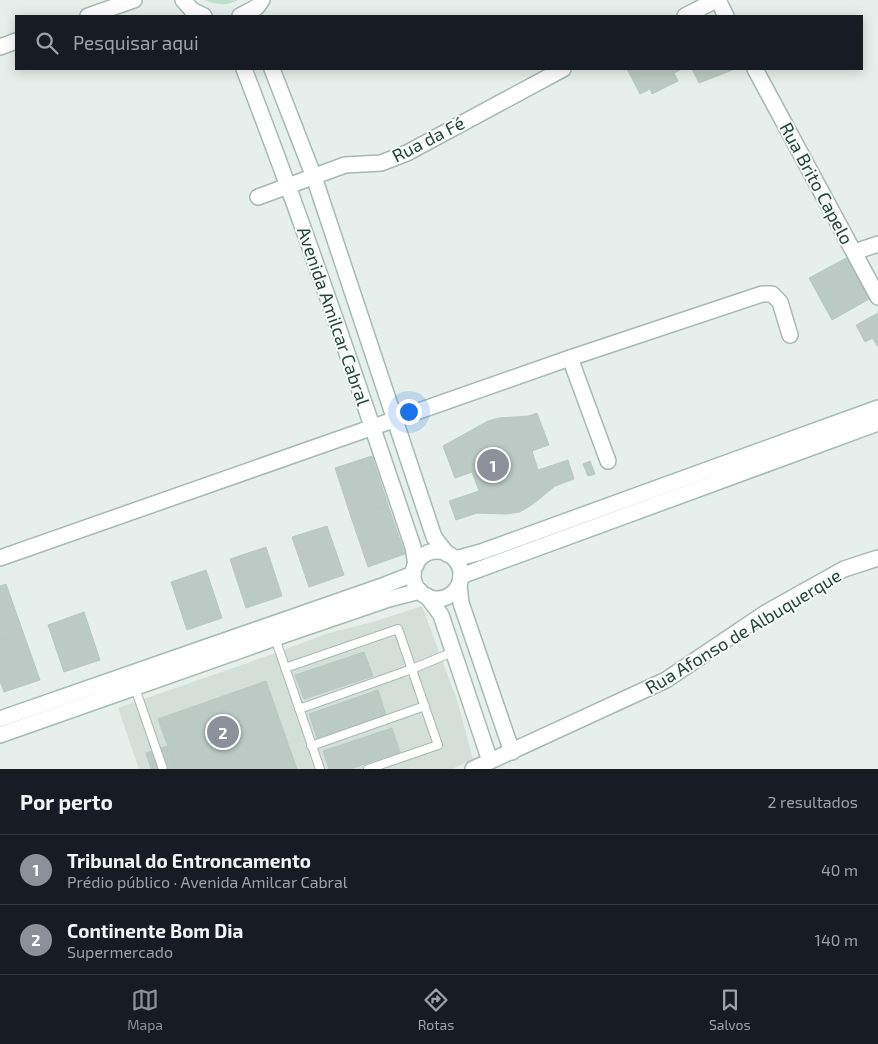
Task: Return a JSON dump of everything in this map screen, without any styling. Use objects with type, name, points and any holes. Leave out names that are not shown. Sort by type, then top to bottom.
[{"type":"street","points":[[91,15],[134,0]]},
{"type":"street","points":[[183,0],[192,10],[202,15]]},
{"type":"street","points":[[687,15],[717,0],[725,15]]},
{"type":"street","points":[[242,15],[259,8]]},
{"type":"street","points":[[0,47],[15,41]]},
{"type":"street","name":"Avenida Amilcar Cabral","points":[[244,70],[289,185],[373,427],[413,547],[414,569]]},
{"type":"street","name":"Avenida Amilcar Cabral","points":[[272,70],[314,177],[434,537],[451,556]]},
{"type":"street","name":"Rua da Fé","points":[[258,197],[346,165],[381,163],[407,152],[561,70]]},
{"type":"street","name":"Rua Brito Capelo","points":[[756,70],[878,297]]},
{"type":"street","points":[[854,252],[878,244]]},
{"type":"street","points":[[0,558],[570,358],[762,294],[772,294],[780,302],[790,335]]},
{"type":"street","points":[[570,358],[608,461]]},
{"type":"street","points":[[0,719],[414,569],[426,554],[440,552],[451,556],[481,552],[878,408]]},
{"type":"street","points":[[0,735],[389,599],[423,594],[442,598],[449,596],[460,581],[878,423]]},
{"type":"street","points":[[451,556],[458,564],[461,603],[512,752]]},
{"type":"street","name":"Rua Afonso de Albuquerque","points":[[473,769],[666,680],[767,612],[844,569],[878,558]]},
{"type":"street","points":[[414,569],[416,586],[441,615],[490,761]]},
{"type":"lane","points":[[285,668],[398,629],[438,745],[368,769]]},
{"type":"lane","points":[[275,638],[320,769]]},
{"type":"lane","points":[[299,709],[412,669],[453,652]]},
{"type":"lane","points":[[135,688],[163,769]]},
{"type":"lane","points":[[311,746],[425,706]]},
{"type":"shaded area","points":[[422,606],[457,700],[473,759],[452,769],[139,769],[118,708],[326,634],[376,621]]},
{"type":"green space","points":[[205,0],[238,0],[222,4]]},
{"type":"building","points":[[628,70],[680,70],[674,73],[678,81],[652,94],[650,89],[640,94]]},
{"type":"building","points":[[692,70],[732,70],[699,83]]},
{"type":"building","points":[[848,257],[871,298],[832,320],[809,278]]},
{"type":"building","points":[[878,313],[877,346],[873,338],[865,342],[856,325]]},
{"type":"building","points":[[537,413],[549,445],[532,451],[538,470],[568,460],[574,479],[555,486],[520,512],[506,514],[477,513],[456,520],[449,501],[479,491],[472,472],[455,478],[443,446],[488,421],[499,418],[529,416]]},
{"type":"building","points":[[372,456],[388,505],[351,517],[335,468]]},
{"type":"building","points":[[590,461],[595,474],[588,476],[583,464]]},
{"type":"building","points":[[388,505],[405,554],[368,567],[351,517]]},
{"type":"building","points":[[327,526],[344,575],[309,587],[292,537]]},
{"type":"building","points":[[266,547],[282,596],[246,608],[230,559]]},
{"type":"building","points":[[206,570],[222,618],[187,630],[171,582]]},
{"type":"building","points":[[6,584],[23,632],[0,640],[0,586]]},
{"type":"building","points":[[84,612],[100,660],[64,672],[48,625]]},
{"type":"building","points":[[23,632],[40,680],[4,692],[0,681],[0,640]]},
{"type":"building","points":[[364,652],[373,676],[304,699],[295,675]]},
{"type":"building","points":[[266,681],[297,769],[176,769],[158,719]]},
{"type":"building","points":[[378,690],[386,715],[317,738],[309,714]]},
{"type":"building","points":[[392,728],[400,752],[350,769],[329,769],[323,751]]},
{"type":"building","points":[[167,746],[176,769],[151,769],[146,753]]},
{"type":"place","name":"Tribunal do Entroncamento","points":[[493,465]]},
{"type":"place","name":"Continente Bom Dia","points":[[223,732]]}]
